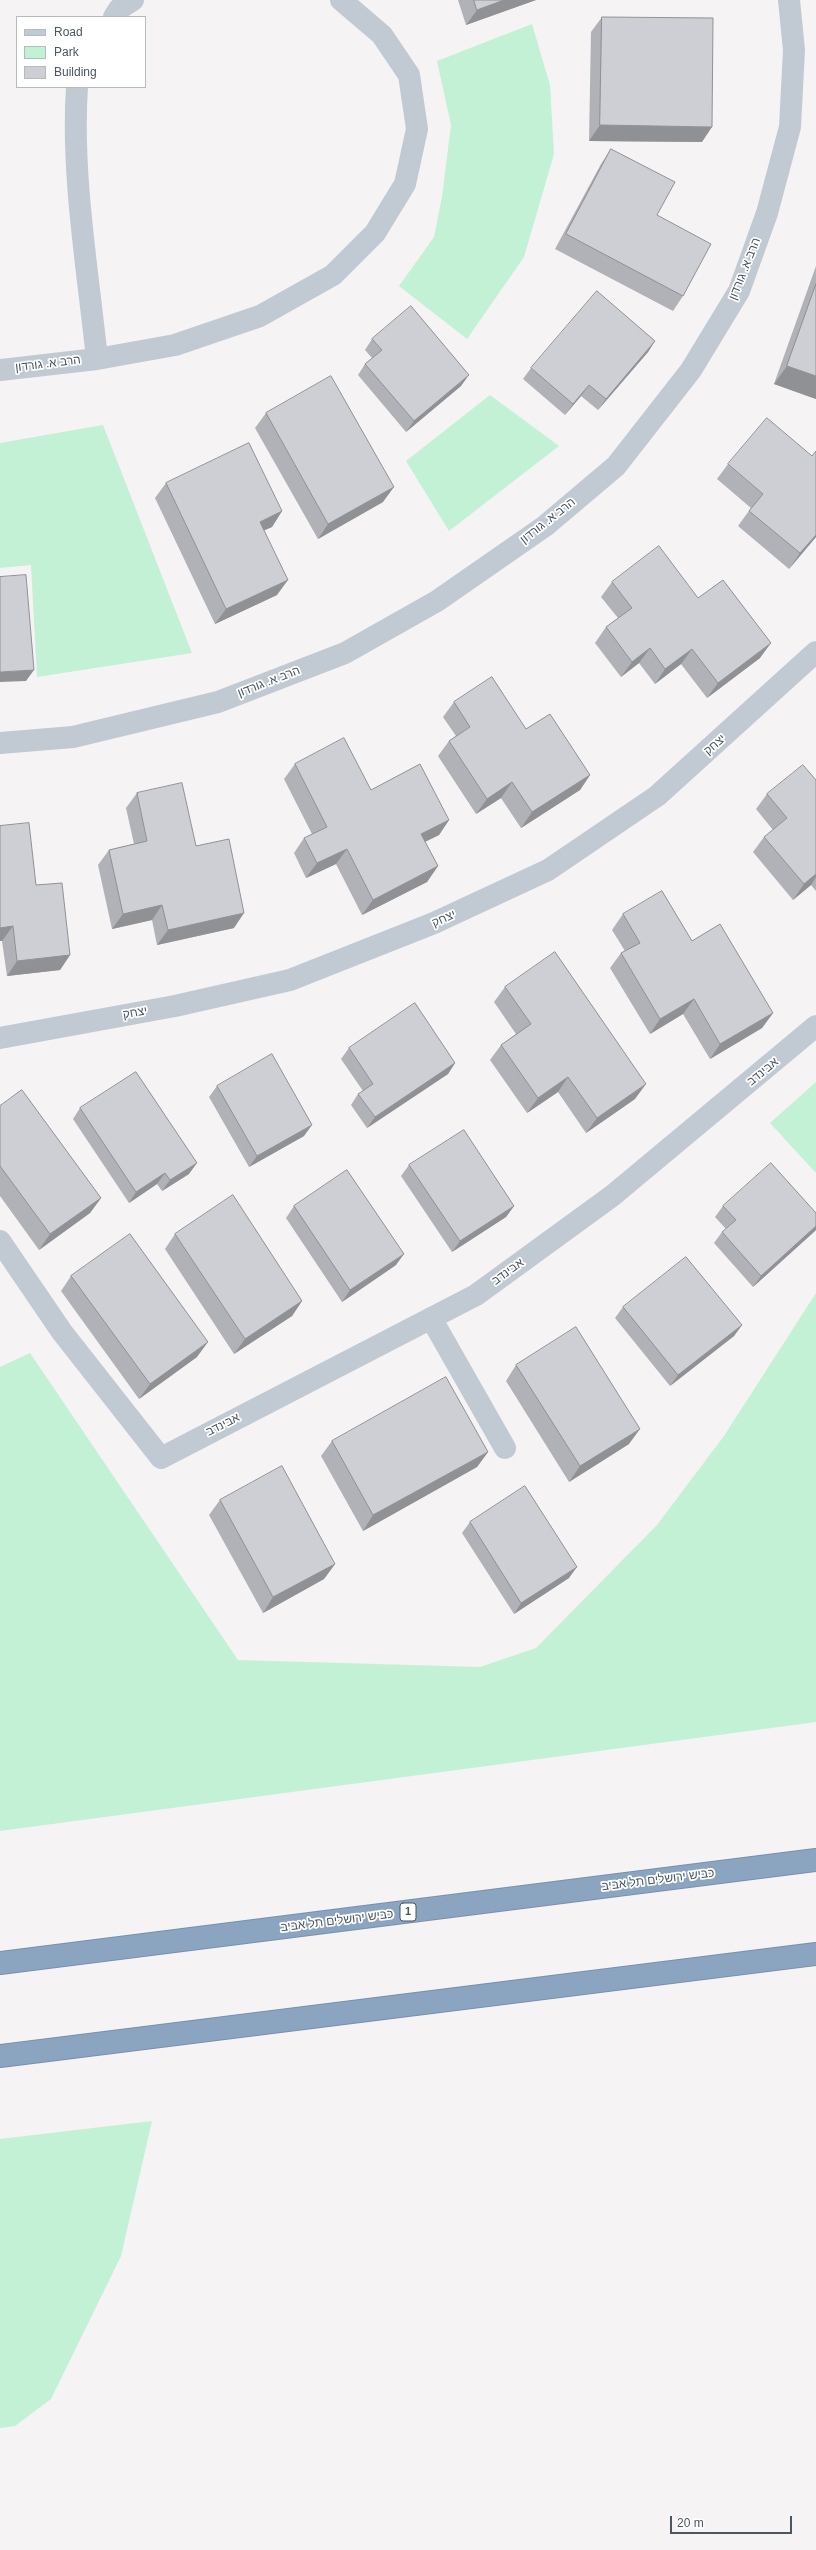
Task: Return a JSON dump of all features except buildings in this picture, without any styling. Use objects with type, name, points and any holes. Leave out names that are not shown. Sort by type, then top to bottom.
[{"type":"highway","name":"כביש ירושלים תל אביב","points":[[0,1963],[816,1860]]},
{"type":"highway","points":[[0,2056],[816,1954]]},
{"type":"street","name":"הרב א. גורדון","points":[[0,370],[96,358],[175,345],[260,316],[333,275],[375,233],[405,184],[417,129],[416,122],[409,75],[382,35],[341,0]]},
{"type":"street","name":"הרב א. גורדון","points":[[0,743],[73,736],[218,702],[345,653],[437,601],[545,526],[616,466],[691,370],[739,291],[767,213],[790,127],[794,50],[788,0]]},
{"type":"street","points":[[77,88],[75,115],[78,174],[96,358]]},
{"type":"street","name":"יצחק","points":[[0,1038],[175,1006],[290,980],[434,923],[548,870],[657,796],[816,652]]},
{"type":"street","name":"אבינדב","points":[[0,1241],[62,1332],[160,1458],[476,1295],[612,1196],[816,1026]]},
{"type":"street","points":[[432,1318],[505,1448]]},
{"type":"green space","points":[[532,24],[550,85],[554,154],[524,257],[467,339],[399,286],[434,237],[442,197],[451,125],[437,61]]},
{"type":"green space","points":[[490,395],[559,446],[449,531],[406,461]]},
{"type":"green space","points":[[103,425],[192,653],[37,677],[31,565],[0,568],[0,443]]},
{"type":"green space","points":[[816,1082],[816,1173],[770,1123]]},
{"type":"green space","points":[[816,1293],[816,1722],[0,1831],[0,1367],[30,1353],[238,1660],[480,1667],[536,1648],[657,1525],[724,1436]]},
{"type":"green space","points":[[152,2121],[121,2256],[51,2399],[15,2426],[0,2428],[0,2139]]}]
